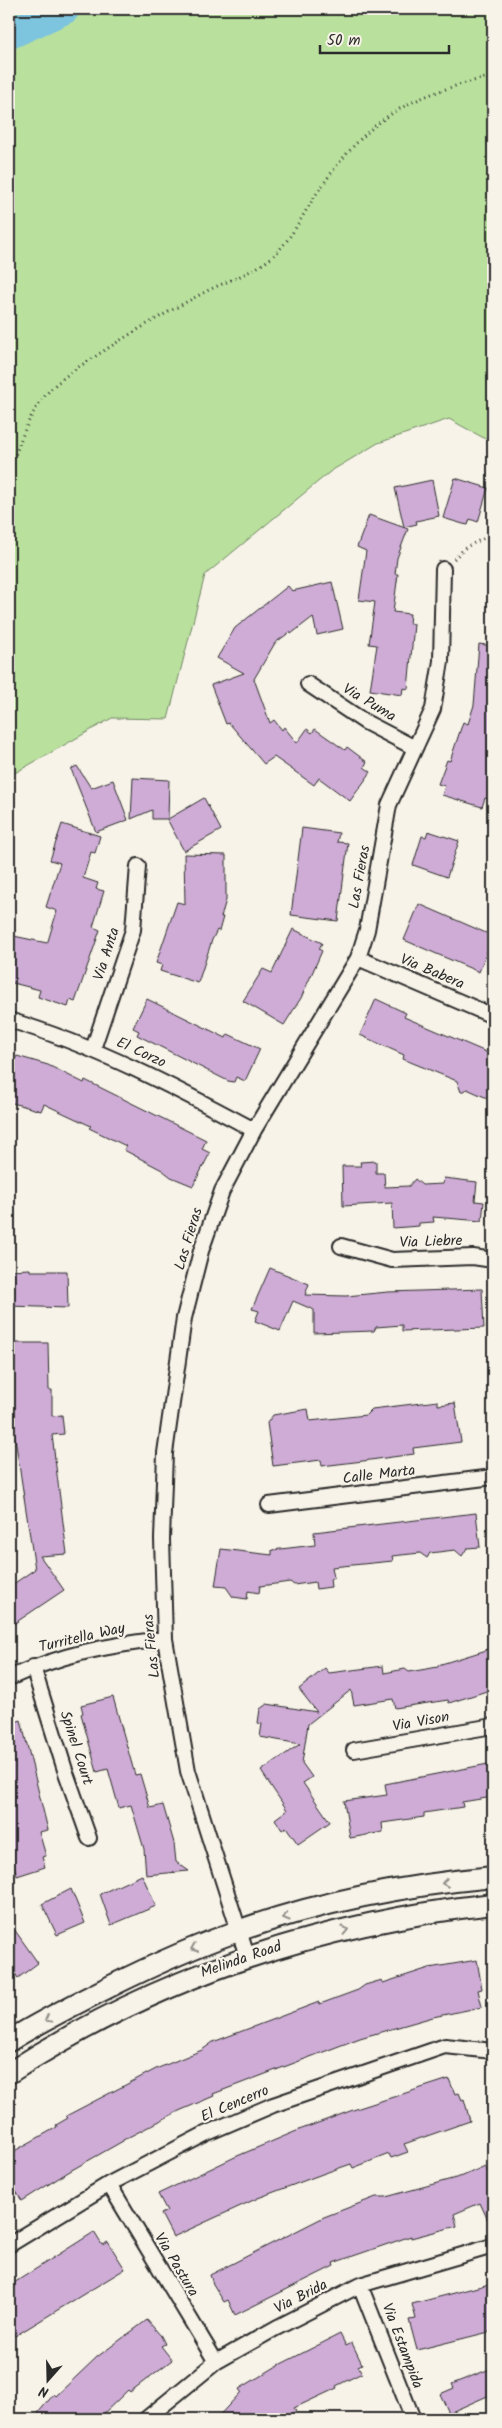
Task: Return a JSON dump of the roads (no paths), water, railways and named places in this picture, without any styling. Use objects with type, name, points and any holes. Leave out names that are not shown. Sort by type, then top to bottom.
[{"type":"main road","name":"Melinda Road","points":[[9,2041],[67,2007],[152,1966],[239,1930],[317,1908],[384,1892],[493,1877]]},
{"type":"main road","name":"Melinda Road","points":[[9,2073],[62,2041],[158,1992],[247,1956],[318,1936],[387,1920],[493,1904]]},
{"type":"street","name":"Las Fieras","points":[[247,1956],[188,1771],[166,1639],[162,1539],[165,1453],[184,1318],[201,1251],[222,1191],[254,1130],[358,958],[367,930],[389,805],[433,709],[441,662],[444,569]]},
{"type":"street","name":"Via Puma","points":[[308,684],[365,722],[415,748]]},
{"type":"street","name":"Via Anta","points":[[93,1049],[133,930],[138,866]]},
{"type":"street","name":"Via Babera","points":[[358,958],[493,1016]]},
{"type":"street","name":"El Corzo","points":[[9,1020],[93,1049],[174,1087],[254,1130]]},
{"type":"street","name":"Via Liebre","points":[[340,1246],[392,1260],[473,1257],[493,1260]]},
{"type":"street","name":"Calle Marta","points":[[269,1505],[493,1477]]},
{"type":"street","name":"Turritella Way","points":[[9,1678],[33,1667],[110,1645],[166,1639]]},
{"type":"street","name":"Spinel Court","points":[[33,1667],[65,1770],[89,1838]]},
{"type":"street","name":"Via Vison","points":[[354,1750],[493,1726]]},
{"type":"street","name":"El Cencerro","points":[[9,2245],[109,2184],[205,2134],[282,2102],[445,2046],[493,2051]]},
{"type":"street","name":"Via Pastura","points":[[109,2184],[216,2362]]},
{"type":"street","name":"Via Brida","points":[[146,2419],[216,2362],[276,2328],[360,2285],[493,2246]]},
{"type":"street","name":"Via Estampida","points":[[360,2285],[413,2419]]},
{"type":"waterway","points":[[9,34],[64,9]]}]
